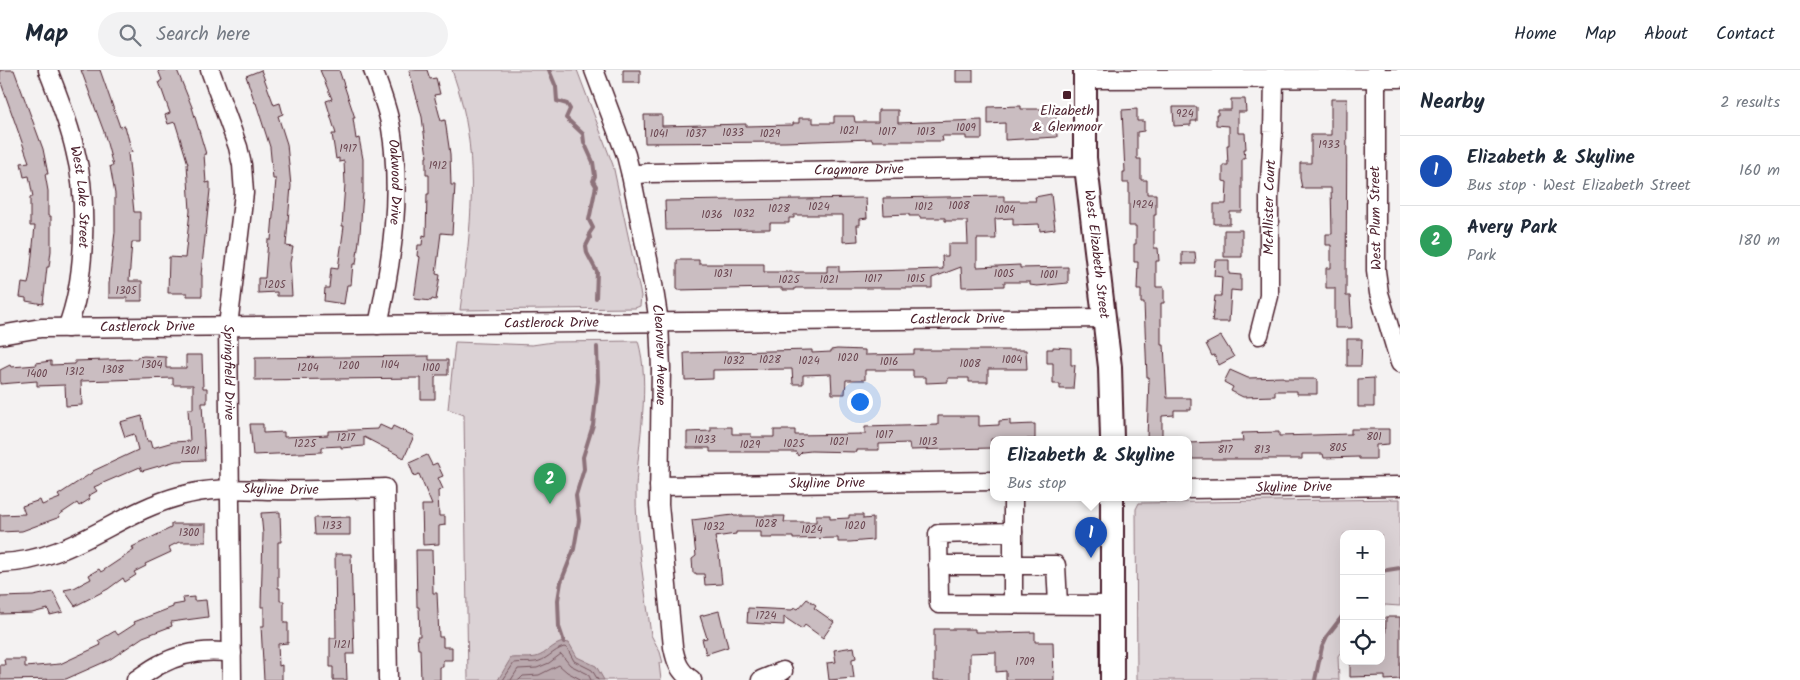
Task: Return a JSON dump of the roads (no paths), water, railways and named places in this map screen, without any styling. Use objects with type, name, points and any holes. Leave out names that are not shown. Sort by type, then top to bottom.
[{"type":"main road","name":"West Elizabeth Street","points":[[1085,74],[1086,167],[1110,368],[1112,436]]},
{"type":"main road","points":[[1112,501],[1112,680]]},
{"type":"street","name":"West Lake Street","points":[[48,70],[76,151],[81,185],[82,255],[73,314],[68,328]]},
{"type":"street","name":"Springfield Drive","points":[[210,70],[238,147],[242,165],[244,193],[228,326],[232,680]]},
{"type":"street","name":"Oakwood Drive","points":[[373,70],[391,126],[395,161],[393,232],[385,293],[378,325]]},
{"type":"street","name":"Clearview Avenue","points":[[594,70],[626,155],[653,284],[659,322],[661,368],[659,505],[676,663],[682,672],[692,680]]},
{"type":"street","points":[[1085,74],[1376,74],[1400,78]]},
{"type":"street","name":"McAllister Court","points":[[1259,335],[1269,296],[1269,198],[1275,74]]},
{"type":"street","name":"West Plum Street","points":[[1376,74],[1376,271],[1379,293],[1400,363]]},
{"type":"street","name":"Cragmore Drive","points":[[631,175],[648,173],[1086,167]]},
{"type":"street","name":"Castlerock Drive","points":[[0,335],[40,328],[1104,318]]},
{"type":"street","name":"Skyline Drive","points":[[659,486],[990,481]]},
{"type":"street","name":"Skyline Drive","points":[[1192,489],[1400,486]]},
{"type":"street","name":"Skyline Drive","points":[[0,564],[29,560],[71,547],[133,513],[157,503],[188,494],[230,488],[271,490],[385,488],[388,680]]},
{"type":"street","points":[[1013,501],[1013,604]]},
{"type":"street","points":[[1013,532],[938,534],[939,604],[1112,605]]},
{"type":"street","points":[[938,565],[1056,565],[1058,604]]},
{"type":"street","points":[[136,680],[158,665],[187,653],[215,651],[232,653]]},
{"type":"street","points":[[761,680],[783,671]]},
{"type":"water","points":[[564,642],[569,643],[577,657],[596,666],[604,680],[498,680],[511,658],[536,657]]},
{"type":"waterway","points":[[549,70],[556,87],[557,101],[567,104],[570,109],[566,118],[583,134],[584,142],[593,162],[595,176],[593,181],[596,186],[589,220],[593,228],[589,234],[590,238],[586,246],[587,253],[597,272],[596,298]]},
{"type":"waterway","points":[[564,642],[559,627],[558,600],[561,582],[574,549],[579,520],[576,495],[584,469],[583,457],[593,425],[598,381],[597,347]]},
{"type":"waterway","points":[[1385,570],[1400,568]]},
{"type":"waterway","points":[[1315,680],[1322,647],[1327,636],[1340,619]]},
{"type":"place","name":"Elizabeth & Glenmoor","points":[[1067,95]]},
{"type":"place","name":"Avery Park","points":[[550,504]]},
{"type":"place","name":"Elizabeth & Skyline","points":[[1091,558]]}]
